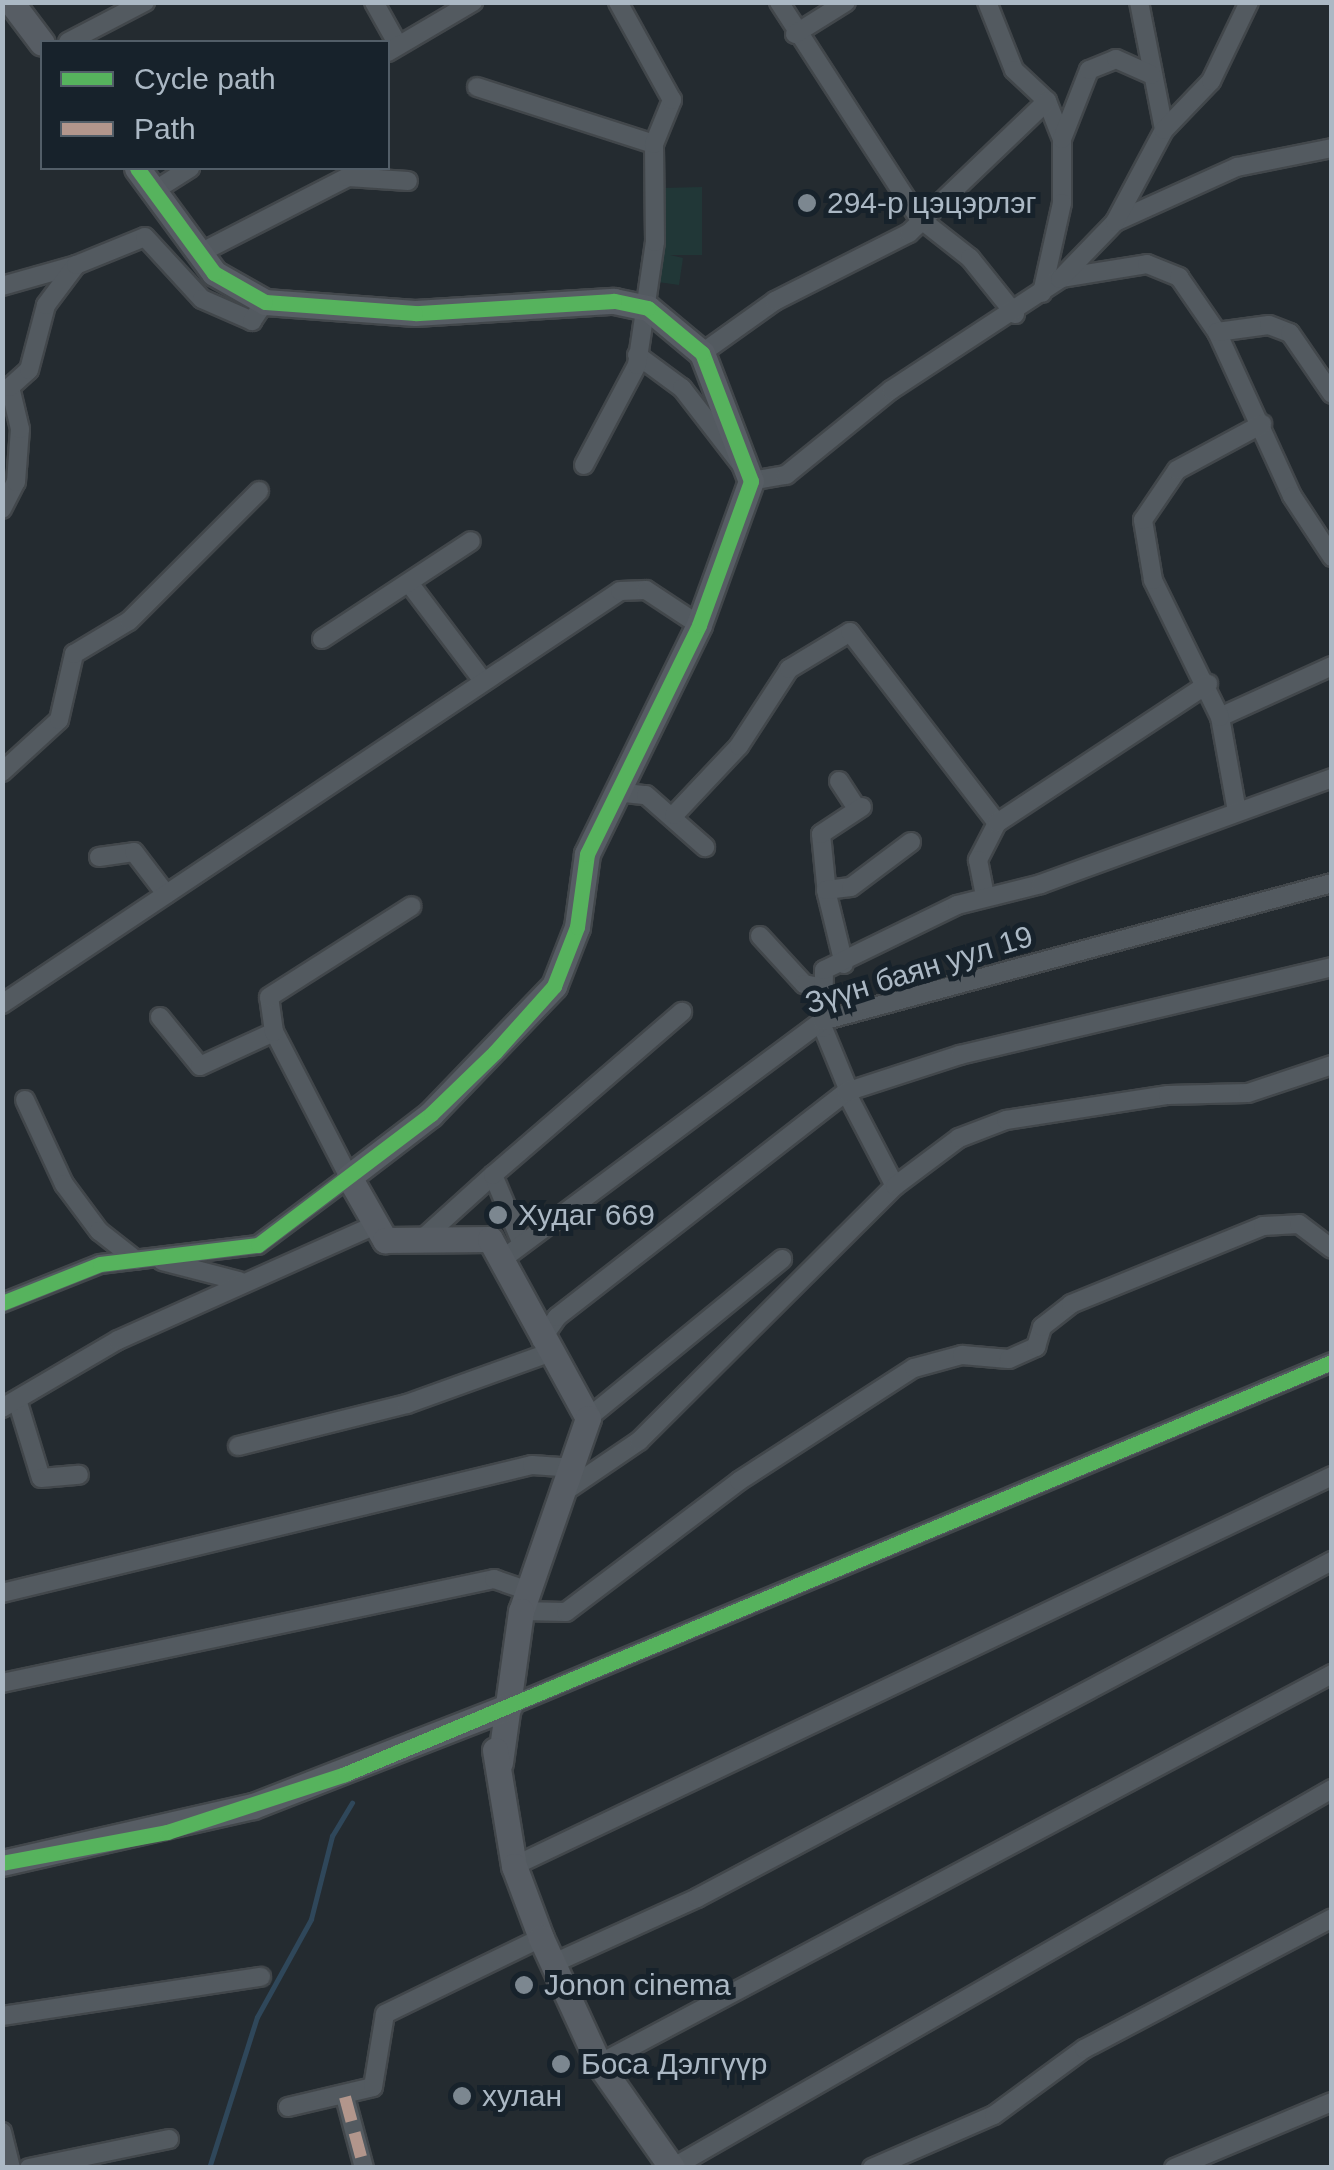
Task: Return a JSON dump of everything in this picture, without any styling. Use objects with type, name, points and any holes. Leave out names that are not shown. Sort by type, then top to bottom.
[{"type":"street","points":[[11,2],[40,40]]},
{"type":"street","points":[[72,40],[146,2]]},
{"type":"street","points":[[374,2],[390,40]]},
{"type":"street","points":[[393,48],[474,2]]},
{"type":"street","points":[[584,465],[637,355],[648,308],[654,144],[672,100],[618,2]]},
{"type":"street","points":[[779,2],[795,34],[919,218],[970,258],[1015,314]]},
{"type":"street","points":[[795,34],[846,2]]},
{"type":"street","points":[[986,2],[1014,70],[1047,101],[1062,139]]},
{"type":"street","points":[[1139,2],[1164,130]]},
{"type":"street","points":[[637,355],[682,388],[731,460],[749,475],[786,475],[891,390],[1015,314],[1060,278],[1115,222],[1164,130],[1211,82],[1249,2]]},
{"type":"street","points":[[1042,293],[1062,203],[1062,139],[1089,70],[1116,59],[1152,75]]},
{"type":"street","points":[[476,87],[654,144]]},
{"type":"street","points":[[702,353],[774,300],[909,234],[919,218],[1047,101]]},
{"type":"street","points":[[1115,222],[1237,167],[1332,148]]},
{"type":"street","points":[[2,1303],[100,1264],[258,1245],[430,1114],[554,986],[577,927],[587,854],[699,625],[749,475],[702,353],[648,308],[614,301],[415,313],[265,302],[226,283],[139,170]]},
{"type":"street","points":[[154,190],[187,170]]},
{"type":"street","points":[[200,253],[348,177],[408,181]]},
{"type":"street","points":[[2,286],[76,265],[144,237],[202,298],[252,321],[265,302]]},
{"type":"street","points":[[2,509],[16,482],[20,429],[6,388],[29,370],[46,305],[76,265]]},
{"type":"street","points":[[1060,278],[1162,266],[1217,332],[1332,557]]},
{"type":"street","points":[[1217,332],[1269,326],[1290,333],[1332,394]]},
{"type":"street","points":[[1236,806],[1220,716],[1208,684],[1154,580],[1143,520],[1177,470],[1262,424]]},
{"type":"street","points":[[2,772],[59,720],[74,654],[129,620],[260,491]]},
{"type":"street","points":[[322,640],[471,540]]},
{"type":"street","points":[[409,583],[480,678]]},
{"type":"street","points":[[2,1004],[480,678],[620,591],[646,590],[699,625]]},
{"type":"street","points":[[674,815],[739,746],[789,669],[850,632],[997,822]]},
{"type":"street","points":[[1220,716],[1332,666]]},
{"type":"street","points":[[985,897],[978,860],[997,822],[1208,684]]},
{"type":"street","points":[[895,1186],[847,1092],[822,1021],[818,986],[824,970],[985,897],[1236,806],[1332,778]]},
{"type":"street","points":[[838,781],[859,806],[821,834],[826,894],[844,964]]},
{"type":"street","points":[[615,792],[646,795],[674,815],[704,847]]},
{"type":"street","points":[[826,894],[911,842]]},
{"type":"street","points":[[99,858],[134,852],[166,894]]},
{"type":"street","name":"Зүүн баян уул 19","points":[[500,1261],[822,1021],[1332,883]]},
{"type":"street","points":[[412,906],[269,997],[274,1032],[371,1226],[384,1240],[420,1241],[476,1233],[500,1261],[588,1418]]},
{"type":"street","points":[[760,936],[804,984],[818,986]]},
{"type":"street","points":[[238,1446],[408,1404],[545,1346],[557,1317],[847,1092],[960,1054],[1332,967]]},
{"type":"street","points":[[420,1241],[682,1012]]},
{"type":"street","points":[[160,1016],[200,1066],[274,1032]]},
{"type":"street","points":[[569,1480],[639,1440],[895,1186],[959,1138],[1006,1120],[1168,1095],[1248,1093],[1332,1065]]},
{"type":"street","points":[[24,1100],[64,1184],[99,1231],[144,1259],[238,1281]]},
{"type":"street","points":[[493,1175],[522,1244]]},
{"type":"street","points":[[2,1684],[494,1579],[525,1601],[566,1612],[739,1482],[914,1368],[962,1356],[1009,1359],[1036,1347],[1042,1327],[1071,1304],[1263,1226],[1299,1224],[1332,1248]]},
{"type":"street","points":[[79,1475],[41,1478],[10,1406],[238,1281],[371,1226]]},
{"type":"street","points":[[782,1259],[588,1418],[525,1601],[500,1762],[514,1866],[541,1938],[599,2064],[672,2168],[1332,1789]]},
{"type":"street","points":[[2,1863],[202,1821],[461,1726],[1332,1362]]},
{"type":"street","points":[[2,1593],[532,1465],[569,1480]]},
{"type":"street","points":[[514,1866],[1332,1476]]},
{"type":"street","points":[[554,1963],[697,1898],[1332,1561]]},
{"type":"street","points":[[599,2064],[1332,1674]]},
{"type":"street","points":[[461,1726],[488,1738],[500,1762]]},
{"type":"street","points":[[872,2168],[994,2115],[1084,2049],[1332,1918]]},
{"type":"street","points":[[288,2107],[345,2098],[380,2078],[386,2014],[541,1938]]},
{"type":"street","points":[[2,2016],[261,1976]]},
{"type":"street","points":[[345,2098],[364,2168]]},
{"type":"street","points":[[1174,2168],[1332,2102]]},
{"type":"street","points":[[2,2132],[11,2168]]},
{"type":"street","points":[[29,2168],[169,2140]]},
{"type":"green space","points":[[702,187],[702,255],[670,255],[683,258],[679,285],[658,282],[662,188]]},
{"type":"waterway","points":[[209,2168],[257,2017],[311,1919],[332,1836],[352,1803]]},
{"type":"marked path","points":[[345,2097],[364,2168]]},
{"type":"cycle path","points":[[2,1303],[100,1264],[258,1245],[431,1114],[495,1052],[554,986],[577,927],[587,854],[699,625],[751,481],[702,353],[648,308],[614,301],[415,313],[265,302],[214,273],[138,170]]},
{"type":"cycle path","points":[[2,1863],[167,1832],[345,1774],[1332,1362]]},
{"type":"place","name":"294-р цэцэрлэг","points":[[807,203]]},
{"type":"place","name":"Худаг 669","points":[[498,1215]]},
{"type":"place","name":"Jonon cinema","points":[[524,1985]]},
{"type":"place","name":"Боса Дэлгүүр","points":[[561,2064]]},
{"type":"place","name":"хулан","points":[[462,2096]]}]
